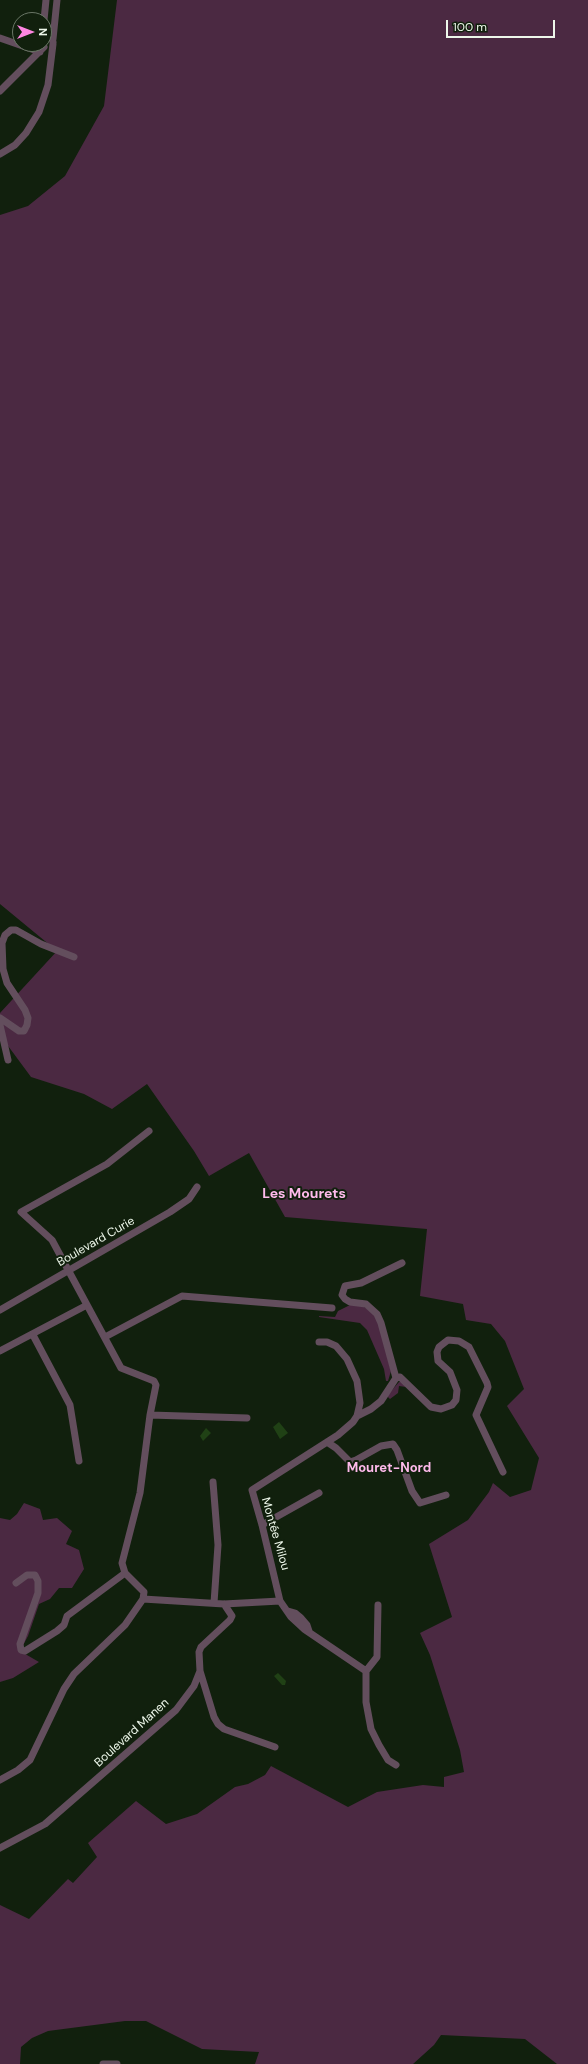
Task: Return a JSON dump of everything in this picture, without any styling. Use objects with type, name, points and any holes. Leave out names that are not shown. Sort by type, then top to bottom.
[{"type":"street","points":[[45,12],[46,0]]},
{"type":"street","points":[[52,22],[57,0]]},
{"type":"street","points":[[0,38],[12,40]]},
{"type":"street","points":[[0,91],[40,52]]},
{"type":"street","points":[[0,154],[15,145],[26,133],[40,112],[48,85],[51,61],[49,52]]},
{"type":"street","points":[[0,1018],[19,1031],[24,1030],[27,1025],[28,1018],[25,1010],[7,983],[3,969],[2,943],[5,935],[11,930],[16,930],[41,944],[74,958]]},
{"type":"street","points":[[0,1025],[8,1060]]},
{"type":"street","points":[[0,1780],[18,1770],[30,1760],[64,1689],[74,1674],[126,1625],[144,1599],[144,1592],[141,1587],[125,1573],[122,1563],[140,1493],[150,1415],[156,1385],[154,1380],[121,1368],[52,1240],[21,1212],[108,1164],[149,1131]]},
{"type":"street","name":"Boulevard Curie","points":[[0,1310],[170,1212],[189,1199],[196,1187]]},
{"type":"street","points":[[402,1263],[361,1283],[345,1286],[342,1295],[350,1302],[366,1304],[377,1314],[396,1378],[400,1377],[404,1379],[431,1407],[441,1409],[449,1407],[456,1400],[457,1390],[450,1372],[438,1361],[437,1352],[439,1347],[448,1340],[459,1341],[466,1344],[488,1387],[477,1412],[477,1420],[503,1472]]},
{"type":"street","points":[[105,1337],[182,1296],[332,1308]]},
{"type":"street","points":[[0,1351],[33,1335],[87,1305]]},
{"type":"street","points":[[33,1335],[70,1405],[79,1461]]},
{"type":"street","points":[[320,1342],[327,1342],[336,1346],[347,1359],[358,1381],[360,1403],[357,1416]]},
{"type":"street","name":"Montée Milou","points":[[280,1601],[262,1525],[252,1495],[254,1487],[338,1435],[353,1422],[357,1416],[371,1409],[381,1401],[396,1378]]},
{"type":"street","points":[[150,1415],[247,1418]]},
{"type":"street","points":[[327,1442],[336,1448],[350,1462],[381,1446],[393,1444],[397,1450],[412,1491],[420,1503],[446,1495]]},
{"type":"street","points":[[213,1482],[218,1545],[214,1603]]},
{"type":"street","points":[[262,1525],[320,1493]]},
{"type":"street","points":[[16,1583],[27,1574],[35,1575],[38,1581],[38,1593],[20,1644],[21,1650],[25,1651],[57,1631],[64,1625],[67,1616],[125,1573]]},
{"type":"street","points":[[144,1599],[224,1604],[280,1601],[291,1617],[309,1630],[316,1639],[366,1671]]},
{"type":"street","name":"Boulevard Manen","points":[[0,1848],[45,1824],[170,1715],[187,1696],[200,1671],[200,1647],[228,1623],[232,1616],[224,1604]]},
{"type":"street","points":[[378,1605],[377,1657],[366,1671],[366,1702],[371,1729],[388,1760],[396,1765]]},
{"type":"street","points":[[200,1671],[214,1717],[218,1724],[224,1728],[275,1747]]},
{"type":"street","points":[[103,2064],[117,2064]]},
{"type":"shaded area","points":[[117,0],[588,0],[588,2064],[557,2064],[525,2039],[441,2035],[434,2045],[413,2064],[255,2064],[259,2052],[202,2049],[146,2021],[125,2021],[48,2031],[32,2038],[21,2047],[20,2064],[0,2064],[0,1905],[29,1919],[68,1879],[73,1883],[97,1857],[88,1843],[136,1801],[166,1824],[197,1814],[235,1787],[248,1784],[265,1775],[271,1766],[348,1807],[377,1792],[423,1785],[444,1787],[444,1777],[464,1772],[460,1750],[430,1655],[420,1633],[452,1617],[429,1544],[468,1520],[489,1492],[493,1483],[510,1497],[531,1490],[539,1458],[507,1406],[524,1389],[505,1341],[491,1324],[466,1320],[463,1304],[420,1296],[427,1229],[285,1217],[249,1153],[209,1176],[194,1151],[147,1084],[112,1109],[84,1094],[31,1077],[0,1035],[0,1013],[57,951],[0,904],[0,215],[28,206],[65,176],[104,106]]},
{"type":"shaded area","points":[[352,1304],[363,1306],[374,1314],[378,1321],[391,1371],[388,1381],[386,1381],[384,1369],[367,1330],[360,1323],[319,1317],[335,1317],[338,1311]]},
{"type":"shaded area","points":[[399,1382],[402,1382],[406,1387],[399,1386],[398,1393],[390,1399],[387,1396]]},
{"type":"shaded area","points":[[279,1422],[288,1433],[280,1439],[273,1427]]},
{"type":"shaded area","points":[[206,1428],[211,1433],[203,1441],[200,1436]]},
{"type":"shaded area","points":[[24,1503],[40,1509],[43,1520],[57,1518],[72,1531],[66,1544],[79,1550],[84,1569],[72,1588],[59,1588],[50,1599],[39,1604],[28,1636],[20,1651],[39,1662],[13,1678],[0,1682],[0,1518],[10,1520],[17,1514]]},
{"type":"shaded area","points":[[278,1673],[286,1681],[285,1685],[282,1685],[274,1676]]},
{"type":"district","name":"Les Mourets","points":[[304,1194]]},
{"type":"district","name":"Mouret-Nord","points":[[389,1469]]}]
